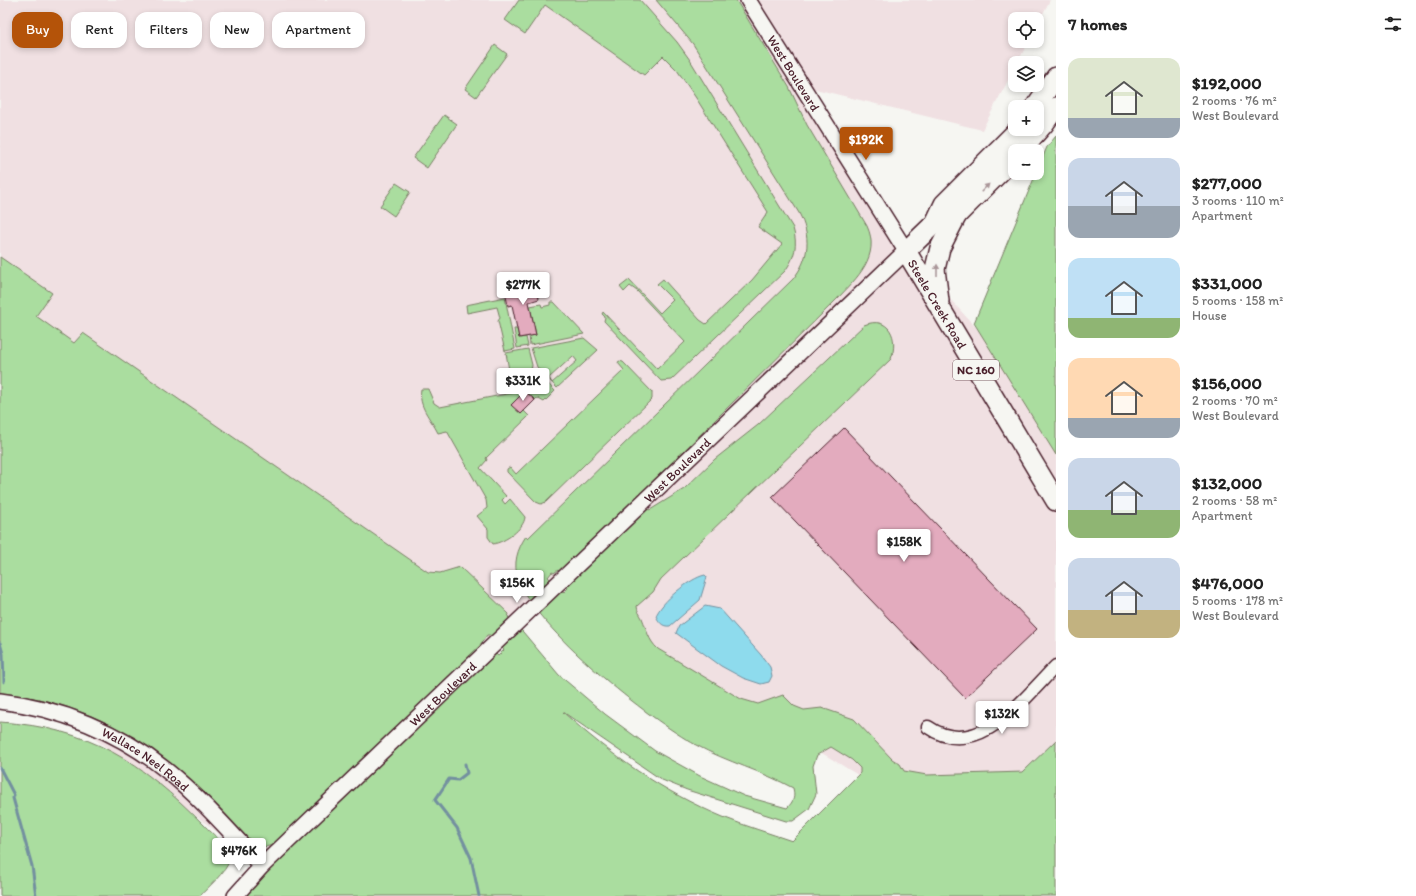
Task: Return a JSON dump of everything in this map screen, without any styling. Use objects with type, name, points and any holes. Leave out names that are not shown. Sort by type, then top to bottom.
[{"type":"main road","points":[[1040,100],[1056,77]]},
{"type":"main road","points":[[1026,144],[1044,124],[1056,107]]},
{"type":"main road","points":[[906,251],[935,223],[944,204],[1012,136]]},
{"type":"main road","points":[[940,309],[935,269],[942,243],[957,215],[1008,163]]},
{"type":"main road","points":[[935,223],[957,215]]},
{"type":"main road","name":"Steele Creek Road","points":[[906,251],[1056,501]]},
{"type":"street","name":"West Boulevard","points":[[235,896],[262,866],[906,251],[748,0]]},
{"type":"street","points":[[928,727],[938,734],[950,737],[967,736],[986,731],[1001,721],[1056,666]]},
{"type":"street","name":"Wallace Neel Road","points":[[0,701],[62,714],[84,722],[110,734],[151,758],[186,787],[262,866]]},
{"type":"shaded area","points":[[0,0],[1050,0],[1044,12],[1008,12],[1008,48],[1025,48],[1021,56],[1008,56],[1008,80],[982,130],[803,86],[906,251],[1056,415],[1056,896],[555,590],[262,866],[62,714],[0,701]]},
{"type":"green space","points":[[519,0],[640,0],[677,42],[690,60],[793,228],[795,234],[795,251],[785,271],[671,380],[661,381],[604,321],[605,317],[602,314],[603,312],[657,369],[685,342],[637,291],[630,286],[624,292],[620,287],[629,280],[660,313],[673,300],[657,284],[663,279],[700,320],[706,324],[752,280],[782,244],[758,227],[768,212],[696,98],[677,70],[663,56],[644,75],[545,5],[525,34],[505,20]]},
{"type":"green space","points":[[656,0],[736,0],[789,87],[807,125],[867,226],[871,237],[869,257],[859,275],[837,299],[586,548],[559,572],[558,570],[554,573],[552,572],[548,577],[564,592],[568,588],[567,586],[647,508],[650,510],[684,489],[715,459],[758,425],[864,325],[880,323],[886,326],[893,336],[894,343],[891,359],[661,579],[653,592],[637,606],[650,638],[658,649],[741,699],[758,704],[783,695],[794,706],[804,710],[822,708],[854,719],[892,759],[900,764],[904,771],[927,775],[1023,772],[1056,740],[1056,896],[242,896],[496,654],[498,656],[504,650],[490,635],[487,635],[480,645],[482,647],[273,845],[267,846],[256,845],[241,834],[188,779],[147,746],[124,732],[101,720],[51,702],[26,696],[0,693],[0,257],[52,293],[36,316],[74,343],[83,333],[428,572],[440,573],[460,567],[509,614],[508,617],[523,632],[559,675],[605,714],[655,751],[700,776],[744,796],[787,808],[793,799],[793,788],[769,776],[696,745],[651,715],[596,671],[546,622],[528,599],[518,579],[516,568],[520,546],[526,536],[528,538],[793,279],[799,271],[806,255],[806,230],[799,213],[693,44]],"holes":[[[563,712],[662,780],[687,790],[786,821],[793,821],[809,809],[816,794],[813,766],[817,755],[831,747],[852,760],[860,768],[860,773],[792,841],[723,817],[679,796],[618,758]]]},
{"type":"green space","points":[[495,45],[507,54],[476,97],[465,89]]},
{"type":"green space","points":[[444,115],[457,124],[427,168],[413,158]]},
{"type":"green space","points":[[1056,136],[1056,455],[974,323],[1033,180],[1044,180],[1044,154],[1047,147]]},
{"type":"green space","points":[[396,183],[410,192],[394,216],[380,206]]},
{"type":"green space","points":[[505,297],[515,349],[505,351],[498,321],[500,318],[497,307],[467,313],[466,305]]},
{"type":"green space","points":[[550,302],[554,302],[584,334],[530,345],[529,336],[536,335],[530,306],[541,304],[542,307],[550,305]]},
{"type":"green space","points":[[514,329],[517,329],[519,338],[526,337],[528,346],[517,348]]},
{"type":"green space","points":[[584,338],[598,350],[557,388],[552,383],[577,361],[573,356],[549,378],[552,382],[537,367],[531,348]]},
{"type":"green space","points":[[528,349],[532,365],[530,378],[521,386],[513,390],[511,387],[515,386],[514,376],[510,376],[506,353]]},
{"type":"green space","points":[[619,361],[623,362],[652,392],[652,399],[546,502],[541,504],[536,502],[507,472],[507,469],[510,467],[516,474],[624,370],[618,363]]},
{"type":"green space","points":[[535,370],[555,391],[544,402],[537,398],[535,400],[525,391],[512,404],[521,414],[524,411],[529,416],[486,458],[487,460],[480,468],[506,496],[502,500],[505,504],[510,499],[525,517],[524,522],[518,530],[503,541],[493,544],[488,537],[488,529],[477,516],[487,508],[486,500],[447,431],[438,433],[428,417],[421,401],[421,389],[428,389],[434,403],[440,407],[512,393],[530,382]]},
{"type":"green space","points":[[0,722],[32,726],[61,732],[88,741],[112,752],[136,766],[181,803],[220,841],[229,856],[229,861],[225,870],[200,896],[0,896]]},
{"type":"water","points":[[705,575],[707,577],[700,600],[670,626],[661,624],[656,616],[664,604],[684,586]]},
{"type":"water","points":[[705,606],[720,609],[761,655],[770,667],[772,676],[769,682],[761,684],[743,678],[721,666],[676,633],[679,626]]},
{"type":"building","points":[[535,280],[539,299],[529,302],[536,335],[519,338],[512,305],[508,306],[504,286]]},
{"type":"building","points":[[525,391],[535,400],[521,414],[511,405]]},
{"type":"building","points":[[844,428],[1037,629],[965,698],[772,497]]},
{"type":"waterway","points":[[0,643],[3,654],[4,682]]},
{"type":"waterway","points":[[465,764],[467,773],[458,780],[449,779],[435,800],[457,828],[471,858],[479,896]]},
{"type":"waterway","points":[[0,768],[14,795],[13,798],[32,866],[36,896]]}]
